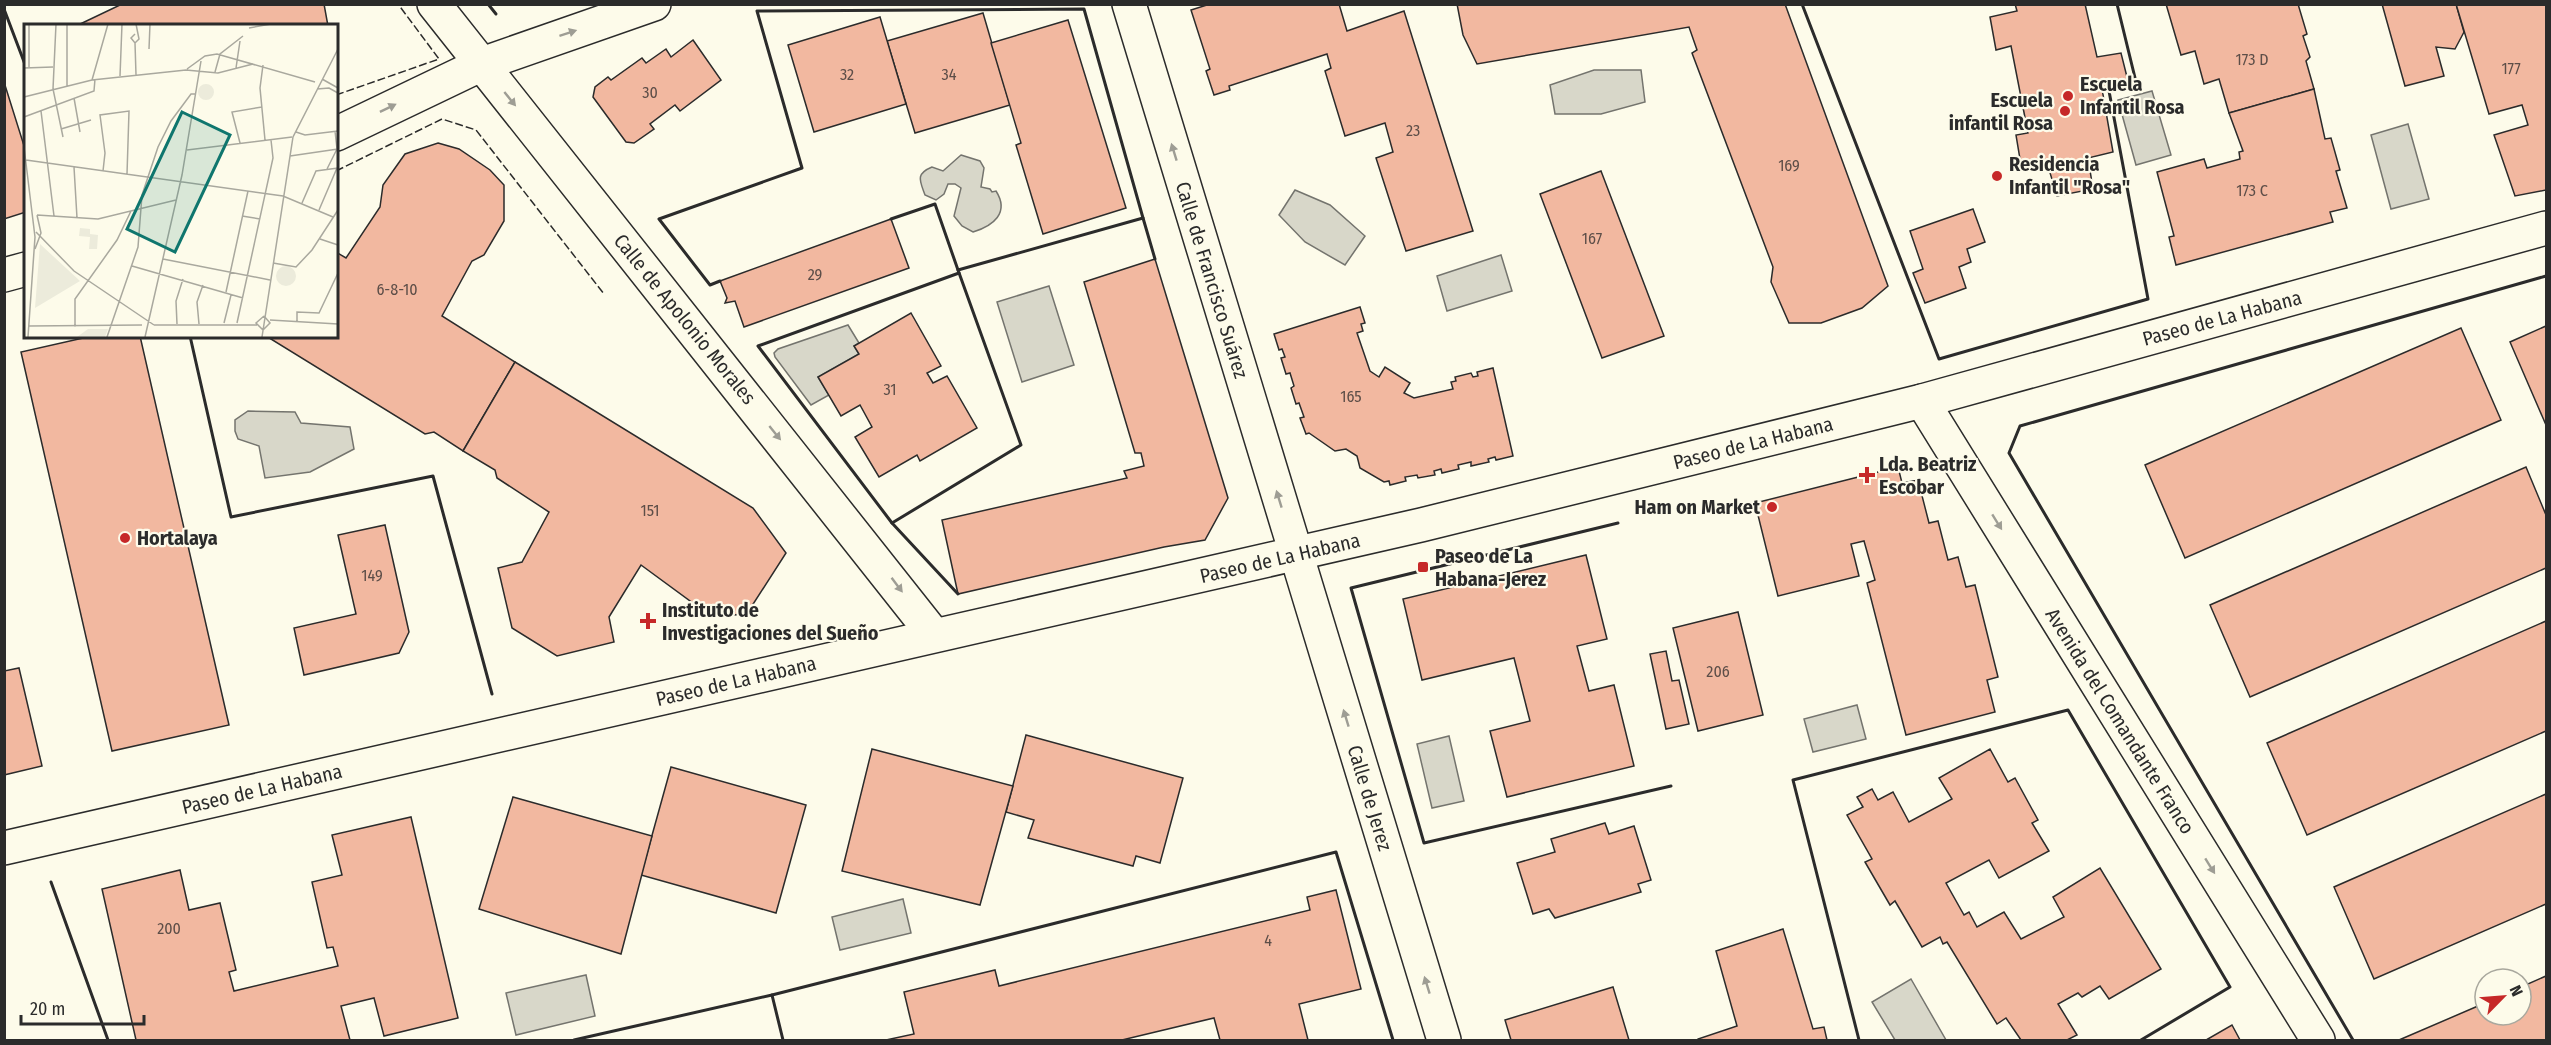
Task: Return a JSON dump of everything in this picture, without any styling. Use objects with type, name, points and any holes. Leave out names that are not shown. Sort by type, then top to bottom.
[{"type":"street","name":"Calle de Apolonio Morales","points":[[434,4],[934,635]]},
{"type":"street","points":[[338,133],[482,64],[654,4]]},
{"type":"street","name":"Calle de Francisco Suárez","points":[[1129,4],[1296,555]]},
{"type":"street","name":"Paseo de La Habana","points":[[4,848],[934,635],[1296,555],[1922,401],[2547,228]]},
{"type":"street","points":[[4,275],[24,270]]},
{"type":"street","name":"Avenida del Comandante Franco","points":[[1922,401],[2318,1041]]},
{"type":"street","name":"Calle de Jerez","points":[[1296,555],[1444,1041]]},
{"type":"shaded area","points":[[1594,70],[1641,70],[1645,102],[1601,114],[1555,114],[1550,85]]},
{"type":"shaded area","points":[[2152,91],[2171,155],[2136,165],[2118,100]]},
{"type":"shaded area","points":[[2408,124],[2429,199],[2391,209],[2371,135]]},
{"type":"shaded area","points":[[961,155],[980,161],[984,168],[981,187],[990,189],[992,192],[996,191],[1000,199],[1001,206],[997,218],[987,226],[973,232],[962,226],[954,216],[961,188],[955,184],[948,184],[944,194],[936,200],[925,195],[920,178],[923,172],[932,167],[943,171]]},
{"type":"shaded area","points":[[1295,190],[1330,205],[1365,236],[1345,265],[1305,242],[1279,215]]},
{"type":"shaded area","points":[[1501,255],[1512,291],[1447,311],[1437,276]]},
{"type":"shaded area","points":[[1049,286],[1074,365],[1022,382],[997,302]]},
{"type":"shaded area","points":[[848,325],[859,343],[854,346],[859,354],[818,377],[829,395],[811,405],[774,353],[778,349]]},
{"type":"shaded area","points":[[248,411],[295,412],[301,423],[350,427],[354,449],[310,472],[265,478],[259,446],[238,439],[235,431],[235,420]]},
{"type":"shaded area","points":[[1857,705],[1866,739],[1813,752],[1804,719]]},
{"type":"shaded area","points":[[1449,736],[1464,801],[1432,808],[1417,744]]},
{"type":"shaded area","points":[[903,899],[911,933],[840,950],[832,917]]},
{"type":"shaded area","points":[[586,975],[595,1016],[516,1035],[506,993]]},
{"type":"shaded area","points":[[1911,979],[1946,1040],[1895,1040],[1872,1002]]},
{"type":"building","points":[[122,4],[324,4],[328,24],[80,24]]},
{"type":"building","points":[[1210,4],[1339,4],[1347,31],[1404,11],[1473,231],[1406,251],[1376,158],[1393,152],[1385,123],[1345,136],[1325,71],[1331,68],[1327,54],[1229,86],[1230,90],[1214,95],[1206,71],[1210,69],[1191,10]]},
{"type":"building","points":[[1457,4],[1785,4],[1888,286],[1862,308],[1821,323],[1789,323],[1771,282],[1773,267],[1692,53],[1697,50],[1689,27],[1477,64],[1463,35]]},
{"type":"building","name":"Escuela infantil Rosa","points":[[2015,4],[2085,4],[2097,57],[2121,53],[2129,85],[2102,89],[2113,152],[2088,158],[2093,189],[2057,196],[2048,166],[2022,171],[2016,135],[2028,133],[2011,46],[1996,50],[1990,17],[2017,11]]},
{"type":"building","points":[[2166,4],[2298,4],[2307,34],[2303,36],[2310,57],[2306,61],[2314,89],[2229,113],[2219,79],[2204,84],[2195,51],[2181,55]]},
{"type":"building","points":[[2382,4],[2456,4],[2464,32],[2455,49],[2436,47],[2444,76],[2405,86]]},
{"type":"building","points":[[2456,4],[2546,4],[2546,190],[2515,196],[2494,135],[2528,125],[2522,105],[2489,114]]},
{"type":"building","points":[[983,13],[1010,105],[915,133],[887,41]]},
{"type":"building","points":[[880,17],[906,104],[814,132],[788,45]]},
{"type":"building","points":[[1068,20],[1126,208],[1043,234],[1016,145],[1021,143],[991,43]]},
{"type":"building","points":[[693,40],[721,80],[680,111],[675,105],[650,124],[654,129],[634,143],[626,142],[593,97],[595,87],[608,77],[611,80],[642,58],[646,63],[666,49],[671,57]]},
{"type":"building","points":[[4,82],[24,146],[24,213],[4,219]]},
{"type":"building","points":[[2314,89],[2325,139],[2331,138],[2340,170],[2336,171],[2347,208],[2330,212],[2333,222],[2176,265],[2169,237],[2174,236],[2157,172],[2204,159],[2207,168],[2240,159],[2239,152],[2243,151],[2229,113]]},
{"type":"building","points":[[438,143],[459,149],[490,170],[504,185],[504,221],[484,255],[472,261],[442,316],[515,362],[463,451],[434,432],[425,434],[269,338],[338,338],[338,253],[346,258],[380,207],[383,185],[405,154]]},
{"type":"building","points":[[1601,171],[1664,336],[1602,358],[1540,194]]},
{"type":"building","points":[[1973,209],[1985,242],[1967,249],[1971,262],[1959,267],[1966,288],[1925,303],[1913,273],[1923,269],[1910,231]]},
{"type":"building","points":[[891,219],[909,268],[744,327],[735,301],[725,303],[727,298],[720,281]]},
{"type":"building","points":[[1155,259],[1228,498],[1205,540],[1164,547],[958,594],[942,520],[1127,478],[1124,471],[1144,466],[1141,453],[1135,453],[1084,282]]},
{"type":"building","points":[[1360,307],[1365,323],[1361,324],[1363,331],[1357,333],[1370,371],[1379,377],[1385,367],[1410,383],[1404,393],[1414,398],[1453,389],[1451,382],[1456,381],[1455,377],[1471,373],[1473,377],[1478,376],[1477,372],[1493,368],[1513,456],[1496,460],[1495,457],[1488,459],[1489,462],[1471,466],[1471,462],[1458,465],[1459,469],[1442,473],[1441,469],[1434,471],[1435,475],[1418,478],[1417,475],[1405,477],[1406,481],[1390,485],[1389,481],[1384,482],[1360,468],[1357,456],[1346,449],[1335,451],[1309,433],[1306,434],[1300,418],[1304,417],[1299,403],[1296,404],[1291,388],[1294,386],[1290,373],[1286,374],[1281,358],[1285,357],[1282,349],[1279,350],[1274,334]]},
{"type":"building","points":[[911,313],[941,366],[927,373],[933,383],[947,376],[977,428],[920,461],[917,455],[879,477],[855,437],[872,427],[860,405],[841,416],[818,377],[859,354],[854,346]]},
{"type":"building","points":[[2546,326],[2546,425],[2510,342]]},
{"type":"building","points":[[2461,328],[2501,420],[2185,558],[2145,465]]},
{"type":"building","name":"Hortalaya","points":[[83,338],[140,338],[229,725],[112,751],[21,352]]},
{"type":"building","points":[[515,362],[753,508],[786,553],[748,612],[735,615],[697,606],[641,565],[609,617],[614,642],[557,656],[512,628],[498,568],[522,562],[549,512],[497,478],[495,470],[463,451]]},
{"type":"building","points":[[1898,467],[1902,483],[1918,480],[1929,523],[1938,521],[1948,560],[1958,557],[1966,587],[1975,585],[1998,677],[1987,680],[1995,712],[1906,735],[1867,583],[1875,580],[1864,541],[1851,544],[1859,576],[1778,596],[1755,503]]},
{"type":"building","points":[[2526,467],[2546,515],[2546,568],[2250,697],[2210,605]]},
{"type":"building","points":[[385,525],[409,632],[399,653],[304,675],[294,628],[356,614],[338,535]]},
{"type":"building","points":[[1586,555],[1607,639],[1577,646],[1589,691],[1614,685],[1634,766],[1507,797],[1490,731],[1530,721],[1514,658],[1422,680],[1403,599]]},
{"type":"building","points":[[1738,612],[1763,715],[1698,731],[1673,628]]},
{"type":"building","points":[[2546,621],[2546,731],[2307,835],[2267,743]]},
{"type":"building","points":[[1666,651],[1672,681],[1679,680],[1689,724],[1666,729],[1650,654]]},
{"type":"building","points":[[19,668],[42,766],[4,775],[4,671]]},
{"type":"building","points":[[1026,735],[1183,778],[1160,863],[1136,856],[1133,866],[1028,838],[1034,820],[1006,812]]},
{"type":"building","points":[[872,749],[1013,786],[980,905],[842,871]]},
{"type":"building","points":[[1990,749],[2008,782],[2015,778],[2038,820],[2032,823],[2049,851],[1999,878],[1989,860],[1946,883],[1964,915],[1969,912],[1977,927],[2004,912],[2021,939],[2064,917],[2053,897],[2100,868],[2161,969],[2109,999],[2100,986],[2082,997],[2078,993],[2058,1004],[2077,1035],[2067,1040],[2021,1040],[2006,1018],[1997,1024],[1947,942],[1943,944],[1940,937],[1922,947],[1895,901],[1890,905],[1865,862],[1872,859],[1847,815],[1863,807],[1857,797],[1872,789],[1878,800],[1893,792],[1909,822],[1952,799],[1939,778]]},
{"type":"building","points":[[671,767],[806,805],[776,913],[641,875]]},
{"type":"building","points":[[2546,794],[2546,904],[2374,979],[2334,887]]},
{"type":"building","points":[[513,797],[652,836],[621,954],[479,909]]},
{"type":"building","points":[[411,817],[458,1018],[384,1036],[374,998],[341,1006],[350,1040],[136,1040],[102,889],[180,870],[189,910],[220,903],[236,970],[229,972],[234,991],[338,966],[333,947],[327,948],[312,882],[342,875],[332,835]]},
{"type":"building","points":[[1605,823],[1609,834],[1634,826],[1651,880],[1638,884],[1641,892],[1555,918],[1549,909],[1533,914],[1517,863],[1555,852],[1551,839]]},
{"type":"building","points":[[1336,890],[1361,989],[1299,1004],[1308,1040],[1220,1040],[1214,1018],[1122,1040],[886,1040],[914,1034],[904,992],[995,970],[999,986],[1310,910],[1307,897]]},
{"type":"building","points":[[1783,929],[1813,1029],[1824,1027],[1827,1040],[1698,1040],[1737,1026],[1716,951]]},
{"type":"building","points":[[2546,976],[2546,1040],[2399,1040],[2473,1008],[2473,1027],[2533,1027],[2533,982]]},
{"type":"building","points":[[1613,987],[1629,1040],[1511,1040],[1505,1020]]},
{"type":"building","points":[[2232,1025],[2240,1040],[2206,1040]]},
{"type":"fence","points":[[338,94],[439,59],[398,4]]},
{"type":"fence","points":[[338,170],[442,119],[476,130],[604,294]]},
{"type":"wall","points":[[488,4],[496,14]]},
{"type":"wall","points":[[1802,4],[1939,359],[2148,299],[2109,91],[2137,86],[2117,4]]},
{"type":"wall","points":[[4,9],[24,62]]},
{"type":"wall","points":[[720,281],[710,285],[659,219],[802,168],[757,11],[1084,9],[1143,218]]},
{"type":"wall","points":[[891,219],[935,204],[958,270]]},
{"type":"wall","points":[[958,594],[892,523],[1021,445],[958,270],[1143,218],[1155,259]]},
{"type":"wall","points":[[892,523],[758,346],[959,273]]},
{"type":"wall","points":[[2353,1040],[2009,453],[2020,426],[2546,276]]},
{"type":"wall","points":[[190,338],[231,517],[433,476],[492,694]]},
{"type":"wall","points":[[1618,523],[1351,588],[1424,843],[1671,786]]},
{"type":"wall","points":[[1859,1040],[1793,780],[2068,710],[2230,987],[2141,1040]]},
{"type":"wall","points":[[783,1040],[772,995],[1336,852],[1393,1040]]},
{"type":"wall","points":[[51,882],[108,1040]]},
{"type":"wall","points":[[574,1040],[772,995]]},
{"type":"place","name":"Escuela Infantil Rosa","points":[[2068,96]]},
{"type":"place","name":"Escuela infantil Rosa","points":[[2065,111]]},
{"type":"place","name":"Residencia Infantil \"Rosa\"","points":[[1997,176]]},
{"type":"place","name":"Lda. Beatriz Escobar","points":[[1867,475]]},
{"type":"place","name":"Ham on Market","points":[[1772,507]]},
{"type":"place","name":"Hortalaya","points":[[125,538]]},
{"type":"place","name":"Paseo de La Habana-Jerez","points":[[1423,567]]},
{"type":"place","name":"Instituto de Investigaciones del Sueño","points":[[648,621]]}]
